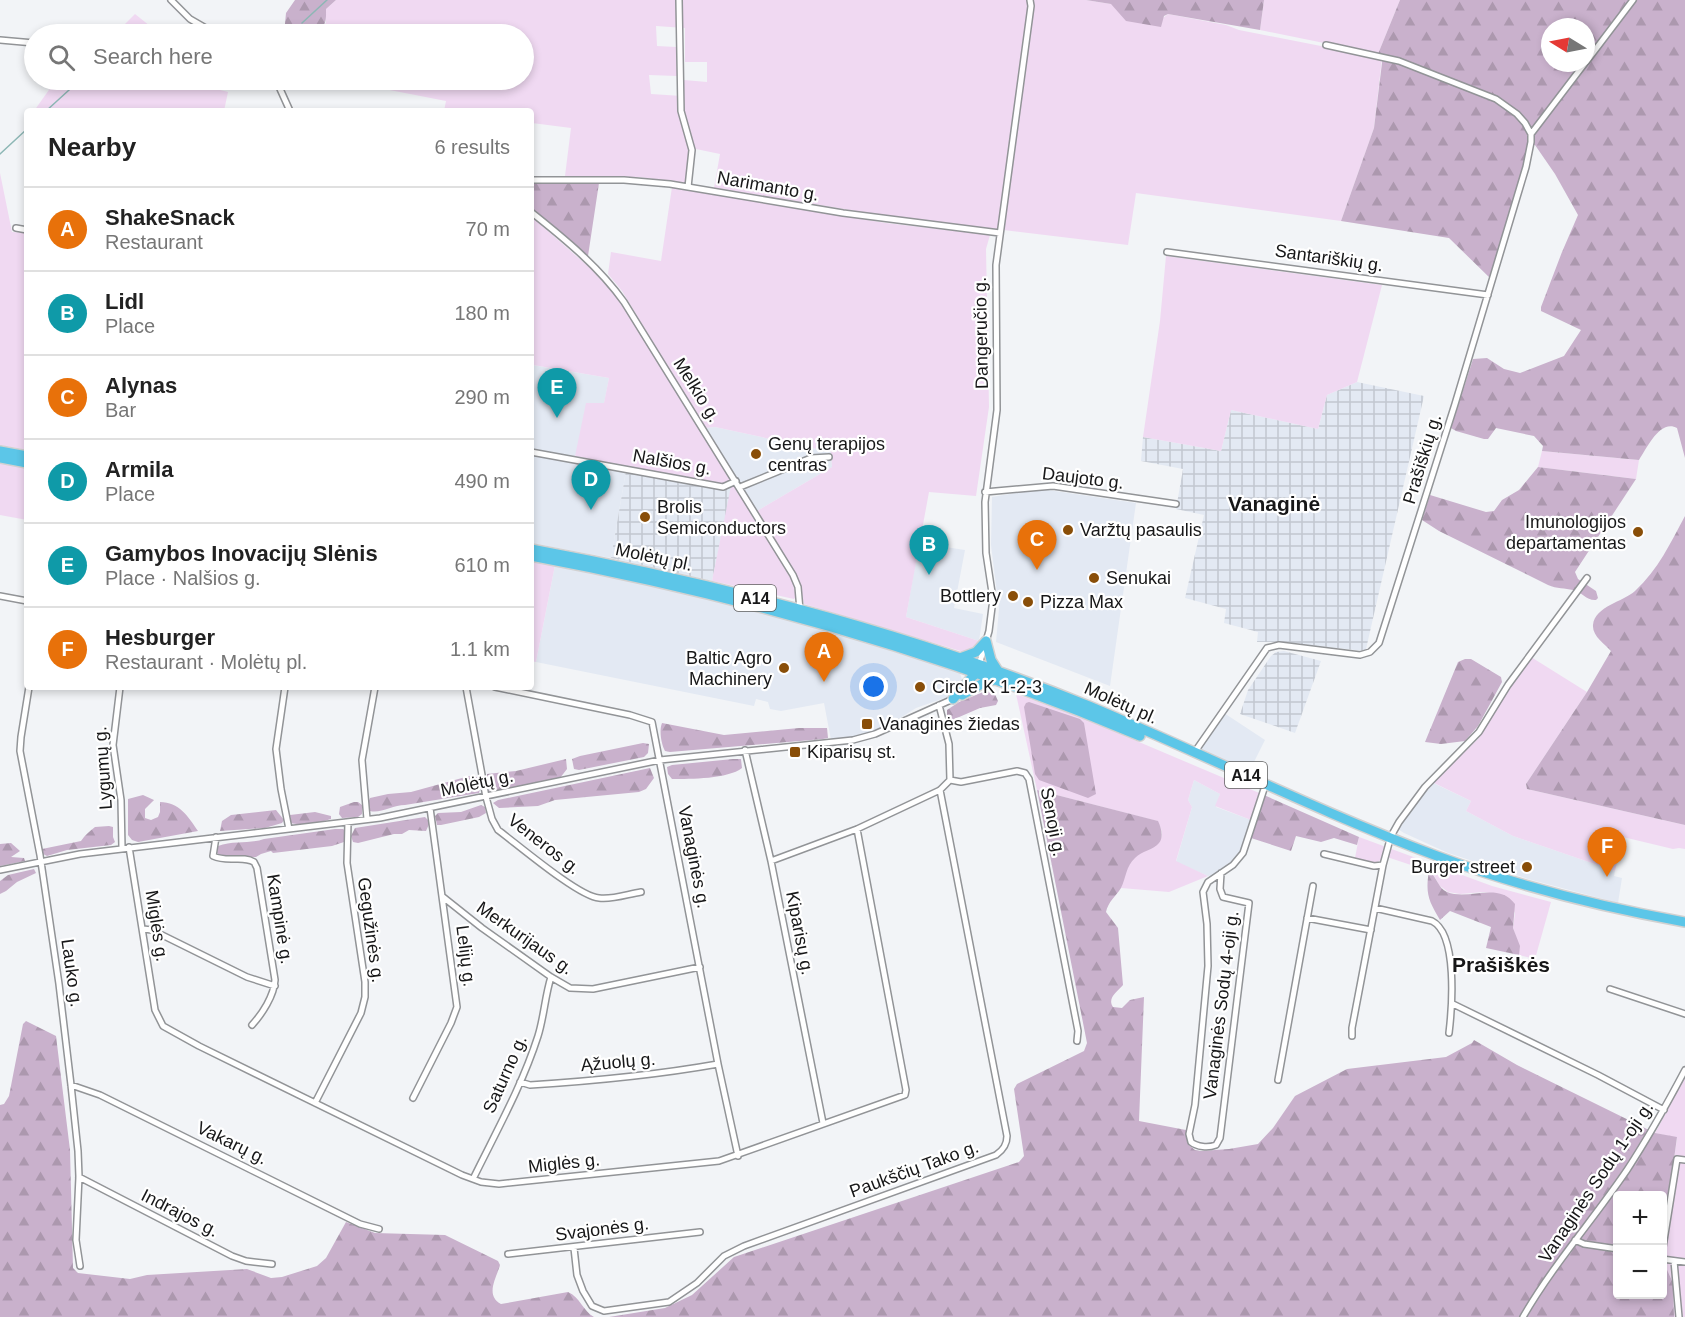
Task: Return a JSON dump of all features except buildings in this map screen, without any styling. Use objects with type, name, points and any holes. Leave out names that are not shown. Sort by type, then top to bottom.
[{"type":"highway","points":[[0,451],[24,455]]},
{"type":"highway","points":[[0,458],[24,462]]},
{"type":"highway","name":"Molėtų pl.","points":[[534,550],[684,581],[800,610],[958,662]]},
{"type":"highway","name":"Molėtų pl.","points":[[534,557],[650,579],[736,600],[977,667]]},
{"type":"highway","points":[[966,689],[958,662],[976,652],[986,641]]},
{"type":"highway","points":[[986,641],[996,673]]},
{"type":"highway","points":[[966,689],[977,667],[996,673]]},
{"type":"highway","name":"Molėtų pl.","points":[[996,673],[1091,707],[1448,866],[1532,893],[1611,913],[1685,928]]},
{"type":"highway","name":"Molėtų pl.","points":[[996,673],[1390,841],[1524,885],[1605,906],[1685,922]]},
{"type":"highway","points":[[953,699],[966,689],[987,681],[996,673]]},
{"type":"street","points":[[171,0],[190,19],[199,24]]},
{"type":"street","points":[[679,0],[681,111],[692,150],[688,187]]},
{"type":"street","name":"Dangeručio g.","points":[[977,667],[986,641],[993,599],[986,540],[986,492],[997,410],[996,265],[1030,0]]},
{"type":"street","name":"Prašiškių g.","points":[[1595,51],[1633,0]]},
{"type":"street","points":[[0,40],[24,42]]},
{"type":"street","points":[[1326,45],[1399,60],[1496,99],[1517,114],[1531,134]]},
{"type":"street","name":"Prašiškių g.","points":[[1194,753],[1267,648],[1279,645],[1360,655],[1370,652],[1379,642],[1488,295],[1526,167],[1531,134],[1579,72]]},
{"type":"street","points":[[281,90],[289,108]]},
{"type":"street","name":"Narimanto g.","points":[[534,180],[624,180],[688,187],[812,208],[1000,233]]},
{"type":"street","name":"Melkio g.","points":[[534,214],[571,244],[612,285],[793,574],[798,586],[800,610]]},
{"type":"street","points":[[16,228],[24,229]]},
{"type":"street","name":"Santariškių g.","points":[[1167,252],[1488,295]]},
{"type":"street","name":"Nalšios g.","points":[[534,453],[723,487],[736,481]]},
{"type":"street","points":[[740,487],[811,458],[829,457]]},
{"type":"street","name":"Daujoto g.","points":[[986,492],[1053,486],[1176,504]]},
{"type":"street","points":[[1352,1036],[1383,866],[1390,841],[1399,822],[1425,787],[1479,732],[1508,685],[1587,578]]},
{"type":"street","points":[[0,596],[24,600]]},
{"type":"street","name":"Lauko g.","points":[[29,690],[20,751],[59,984],[71,1085],[79,1177],[76,1228],[80,1266]]},
{"type":"street","name":"Lygumų g.","points":[[120,690],[113,745],[121,800],[122,848]]},
{"type":"street","points":[[285,690],[276,749],[289,829]]},
{"type":"street","points":[[367,819],[362,760],[374,690]]},
{"type":"street","name":"Veneros g.","points":[[467,690],[486,797],[492,819],[498,830],[590,896],[603,898],[641,892]]},
{"type":"street","name":"Vanaginės g.","points":[[509,690],[650,720],[654,725],[718,1064],[738,1155]]},
{"type":"street","name":"Molėtų g.","points":[[0,870],[129,847],[367,819],[486,797],[660,760],[853,740],[875,734],[953,699]]},
{"type":"street","points":[[771,861],[857,829],[940,790],[950,780],[949,744],[939,705]]},
{"type":"street","name":"Kiparisų g.","points":[[745,750],[771,861],[823,1123]]},
{"type":"street","name":"Senoji g.","points":[[950,780],[961,782],[1017,771],[1025,773],[1029,779],[1078,1031],[1077,1041]]},
{"type":"street","points":[[1221,873],[1233,865],[1243,853],[1264,789]]},
{"type":"street","name":"Paukščių Tako g.","points":[[574,1248],[580,1283],[596,1309],[609,1311],[669,1302],[698,1283],[724,1256],[744,1246],[996,1155],[1003,1150],[1007,1143],[1007,1136],[940,790]]},
{"type":"street","name":"Lelijų g.","points":[[413,1098],[457,1007],[430,808]]},
{"type":"street","name":"Gegužinės g.","points":[[315,1103],[361,1013],[365,997],[365,982],[347,864],[348,822]]},
{"type":"street","name":"Miglės g.","points":[[129,847],[155,1010],[163,1026],[199,1046],[473,1179],[488,1183],[508,1184],[719,1161],[902,1097],[906,1093],[857,829]]},
{"type":"street","name":"Kampinė g.","points":[[216,837],[213,856],[223,860],[250,860],[254,862],[256,868],[275,986],[261,1016],[252,1025]]},
{"type":"street","points":[[1324,854],[1383,866]]},
{"type":"street","name":"Vanaginės Sodų 4-oji g.","points":[[1221,873],[1223,897],[1249,903],[1220,1138],[1213,1146],[1199,1146],[1191,1142],[1189,1134],[1195,1105],[1208,966],[1207,924],[1203,892],[1208,882],[1221,873]]},
{"type":"street","points":[[1278,1080],[1313,886]]},
{"type":"street","name":"Merkurijaus g.","points":[[443,897],[482,928],[570,988],[584,990],[618,985],[700,968]]},
{"type":"street","points":[[1375,908],[1432,921],[1439,926],[1448,950],[1453,1004],[1449,1033]]},
{"type":"street","points":[[1307,918],[1371,930]]},
{"type":"street","name":"Kampinė g.","points":[[143,929],[152,930],[247,976],[275,986]]},
{"type":"street","name":"Saturno g.","points":[[473,1179],[520,1082],[539,1033],[551,977]]},
{"type":"street","points":[[1610,989],[1685,1014]]},
{"type":"street","points":[[1453,1004],[1664,1110]]},
{"type":"street","name":"Ąžuolų g.","points":[[520,1082],[530,1085],[628,1077],[670,1073],[718,1064]]},
{"type":"street","name":"Vanaginės Sodų 1-oji g.","points":[[1523,1317],[1575,1240],[1627,1170],[1664,1110],[1685,1070]]},
{"type":"street","name":"Vakarų g.","points":[[71,1085],[100,1095],[360,1224],[379,1229]]},
{"type":"street","points":[[1663,1245],[1677,1159],[1685,1160]]},
{"type":"street","name":"Indrajos g.","points":[[79,1177],[232,1256],[246,1261],[272,1264]]},
{"type":"street","name":"Svajonės g.","points":[[508,1254],[700,1232]]},
{"type":"street","points":[[1575,1240],[1584,1244],[1613,1248]]},
{"type":"street","points":[[1667,1260],[1685,1262]]},
{"type":"street","points":[[1674,1261],[1679,1317]]},
{"type":"shaded area","points":[[336,0],[1086,0],[1163,18],[1168,14],[1382,58],[1374,128],[1341,221],[1136,193],[1128,245],[881,215],[714,188],[720,154],[696,149],[690,184],[639,177],[565,176],[571,128],[534,123],[534,108],[445,108],[446,101],[390,90],[534,90],[534,24],[324,24],[326,9]],"holes":[[[656,26],[685,28],[685,62],[707,62],[707,82],[684,80],[682,96],[651,94],[649,75],[677,76],[676,47],[657,46]]]},
{"type":"shaded area","points":[[1264,0],[1400,0],[1378,54],[1260,30]]},
{"type":"shaded area","points":[[135,14],[148,24],[125,24]]},
{"type":"shaded area","points":[[49,90],[220,90],[228,92],[225,108],[36,108]]},
{"type":"shaded area","points":[[0,173],[12,232],[24,233],[24,449],[0,445]]},
{"type":"shaded area","points":[[672,187],[886,223],[990,235],[986,249],[989,407],[976,496],[929,492],[906,617],[979,641],[976,649],[967,653],[804,604],[799,581],[757,511],[832,467],[831,452],[715,427],[705,428],[622,291],[608,274],[611,252],[661,261]]},
{"type":"shaded area","points":[[534,219],[591,269],[617,297],[728,475],[732,486],[736,488],[791,576],[796,597],[794,599],[712,581],[731,486],[575,456],[586,403],[604,403],[609,378],[534,365]]},
{"type":"shaded area","points":[[1166,256],[1382,285],[1357,382],[1327,395],[1318,429],[1231,410],[1221,451],[1143,437],[1160,321]]},
{"type":"shaded area","points":[[534,365],[609,378],[604,404],[575,456],[627,465],[611,558],[534,544]]},
{"type":"shaded area","points":[[1357,382],[1424,396],[1366,649],[1364,651],[1283,642],[1257,642],[1258,632],[1224,623],[1226,609],[1185,598],[1204,515],[1176,509],[1183,469],[1141,461],[1143,437],[1221,451],[1231,410],[1318,429],[1327,395]]},
{"type":"shaded area","points":[[715,427],[831,452],[832,467],[757,511],[705,428]]},
{"type":"shaded area","points":[[1542,451],[1639,460],[1636,479],[1538,467]]},
{"type":"shaded area","points":[[0,461],[24,465],[24,519],[0,515]]},
{"type":"shaded area","points":[[627,465],[732,486],[712,581],[611,558]]},
{"type":"shaded area","points":[[1033,490],[1048,490],[1136,503],[1110,686],[996,642],[999,609],[991,545],[992,497]]},
{"type":"shaded area","points":[[919,543],[965,550],[954,608],[983,614],[979,641],[906,617]]},
{"type":"shaded area","points":[[534,561],[555,565],[536,662],[534,662]]},
{"type":"shaded area","points":[[555,565],[742,604],[952,670],[960,673],[963,683],[953,695],[916,708],[889,725],[865,735],[831,740],[824,703],[781,711],[770,709],[768,702],[756,699],[754,706],[536,662]]},
{"type":"shaded area","points":[[1284,651],[1321,661],[1295,733],[1240,714],[1248,690],[1271,656],[1276,652]]},
{"type":"shaded area","points":[[1531,657],[1587,692],[1526,784],[1527,789],[1685,825],[1685,849],[1673,849],[1623,837],[1615,871],[1513,836],[1466,811],[1471,801],[1432,782],[1478,739],[1511,684]]},
{"type":"shaded area","points":[[1016,694],[1073,714],[1264,795],[1246,836],[1251,820],[1215,806],[1220,794],[1194,780],[1188,800],[1192,807],[1176,861],[1208,876],[1169,892],[1121,888],[1132,860],[1160,840],[1162,835],[1157,821],[1037,790]]},
{"type":"shaded area","points":[[1224,713],[1265,740],[1249,772],[1200,751],[1201,746]]},
{"type":"shaded area","points":[[1194,780],[1220,794],[1216,807],[1251,820],[1246,836],[1251,838],[1241,860],[1225,873],[1208,876],[1176,862],[1192,807],[1188,800]]},
{"type":"shaded area","points":[[1427,780],[1471,801],[1466,811],[1513,836],[1615,871],[1614,876],[1622,878],[1618,903],[1528,879],[1448,853],[1393,826]]},
{"type":"shaded area","points":[[1359,837],[1492,886],[1551,902],[1535,959],[1519,955],[1519,946],[1513,928],[1515,913],[1505,896],[1484,892],[1460,894],[1448,892],[1439,885],[1429,871],[1387,857],[1375,863],[1355,858]]},
{"type":"shaded area","points":[[1685,1078],[1685,1317],[1674,1317],[1673,1283],[1667,1271],[1667,1211],[1677,1138],[1655,1133]]},
{"type":"green space","points":[[295,0],[336,0],[326,9],[324,24],[285,24],[286,13]]},
{"type":"green space","points":[[1086,0],[1264,0],[1260,30],[1168,14],[1164,16],[1161,27],[1126,21],[1111,4]]},
{"type":"green space","points":[[1400,0],[1685,0],[1685,458],[1677,428],[1671,426],[1655,436],[1639,460],[1542,451],[1543,446],[1534,436],[1496,428],[1488,439],[1484,439],[1451,428],[1473,359],[1487,358],[1504,369],[1520,373],[1564,356],[1581,330],[1541,311],[1578,215],[1555,174],[1535,145],[1529,146],[1491,279],[1449,238],[1341,221],[1374,128],[1383,55],[1378,54]]},
{"type":"green space","points":[[599,183],[588,256],[534,211],[534,184]]},
{"type":"green space","points":[[1538,467],[1636,479],[1575,572],[1578,579],[1596,591],[1598,598],[1596,600],[1573,590],[1548,585],[1439,531],[1422,520],[1430,495],[1486,512],[1494,511],[1502,500],[1519,490]]},
{"type":"green space","points":[[1685,516],[1685,825],[1527,789],[1526,784],[1587,692],[1611,651],[1599,640],[1593,629],[1595,619],[1604,609],[1635,591],[1651,574]]},
{"type":"green space","points":[[1471,659],[1501,677],[1502,682],[1478,726],[1465,741],[1441,744],[1425,742],[1458,662]]},
{"type":"green space","points":[[988,690],[994,692],[998,701],[996,705],[980,708],[950,721],[947,720],[947,710],[959,702]]},
{"type":"green space","points":[[1029,702],[1080,719],[1084,723],[1096,794],[1088,798],[1039,780],[1035,774],[1024,707]]},
{"type":"green space","points":[[662,723],[724,735],[799,728],[827,728],[828,738],[670,752],[665,751],[662,745]]},
{"type":"green space","points":[[643,743],[649,744],[648,753],[644,757],[579,770],[574,769],[572,759]]},
{"type":"green space","points":[[566,759],[567,769],[560,778],[491,792],[487,788],[487,774],[516,771]]},
{"type":"green space","points":[[741,759],[742,768],[728,774],[709,778],[672,779],[668,774],[667,767],[672,765]]},
{"type":"green space","points":[[650,768],[654,778],[646,789],[639,792],[555,800],[538,806],[499,808],[493,803],[498,800]]},
{"type":"green space","points":[[473,775],[478,778],[479,793],[370,811],[368,803],[370,798],[411,792]]},
{"type":"green space","points":[[1037,790],[1158,821],[1160,826],[1161,841],[1132,861],[1121,888],[1110,902],[1106,912],[1118,928],[1123,985],[1114,995],[1111,1004],[1113,1007],[1122,1008],[1130,1000],[1144,997],[1139,1121],[1186,1130],[1189,1145],[1195,1150],[1229,1149],[1258,1144],[1273,1128],[1295,1096],[1347,1069],[1446,1057],[1474,1040],[1517,1065],[1655,1133],[1677,1137],[1667,1211],[1667,1191],[1613,1191],[1613,1299],[1667,1299],[1667,1270],[1673,1283],[1674,1317],[609,1317],[665,1308],[692,1295],[734,1257],[1019,1162],[1024,1156],[1014,1089],[1017,1084],[1084,1051],[1087,1043]]},
{"type":"green space","points":[[143,795],[154,800],[145,809],[145,818],[151,820],[158,817],[160,802],[173,804],[191,820],[198,831],[138,842],[132,840],[128,835],[128,799]]},
{"type":"green space","points":[[1264,795],[1359,837],[1357,845],[1334,838],[1321,842],[1296,836],[1291,851],[1251,838]]},
{"type":"green space","points":[[354,802],[362,805],[362,814],[358,817],[342,818],[339,814],[340,807]]},
{"type":"green space","points":[[481,805],[485,807],[486,813],[479,817],[437,825],[435,816],[438,813],[461,812]]},
{"type":"green space","points":[[276,810],[284,820],[282,823],[265,828],[220,831],[222,821],[231,815]]},
{"type":"green space","points":[[315,812],[331,816],[331,819],[311,823],[291,823],[290,815]]},
{"type":"green space","points":[[425,817],[430,822],[426,831],[409,830],[402,834],[358,843],[353,842],[351,836],[355,828]]},
{"type":"green space","points":[[95,827],[113,827],[115,842],[111,845],[67,850],[47,856],[43,854],[42,849],[81,841]]},
{"type":"green space","points":[[335,829],[346,831],[344,842],[332,846],[273,853],[271,851],[256,857],[224,858],[217,853],[218,846],[224,844]]},
{"type":"green space","points":[[11,843],[20,851],[11,857],[24,858],[25,861],[0,866],[0,844]]},
{"type":"green space","points":[[34,869],[36,873],[0,894],[0,881],[8,875]]},
{"type":"green space","points":[[1429,871],[1447,892],[1465,894],[1492,892],[1508,897],[1515,904],[1513,928],[1520,946],[1519,955],[1486,948],[1491,927],[1450,911],[1440,920],[1429,897],[1427,886]]},
{"type":"green space","points":[[26,1021],[56,1036],[70,1150],[73,1268],[78,1273],[130,1279],[147,1275],[247,1269],[271,1278],[282,1277],[317,1266],[326,1258],[346,1222],[375,1233],[445,1235],[498,1261],[500,1265],[493,1291],[496,1300],[501,1304],[568,1292],[576,1297],[594,1317],[0,1317],[0,1105],[4,1104],[9,1096],[23,1024]]},
{"type":"waterway","points":[[302,23],[327,0]]},
{"type":"waterway","points":[[49,108],[69,90]]},
{"type":"waterway","points":[[0,154],[24,132]]},
{"type":"place","name":"Gamybos Inovacijų Slėnis","points":[[557,418]]},
{"type":"place","name":"Genų terapijos centras","points":[[756,454]]},
{"type":"place","name":"Armila","points":[[591,510]]},
{"type":"place","name":"Brolis Semiconductors","points":[[645,517]]},
{"type":"place","name":"Varžtų pasaulis","points":[[1068,530]]},
{"type":"place","name":"Imunologijos departamentas","points":[[1638,532]]},
{"type":"place","name":"Alynas","points":[[1037,570]]},
{"type":"place","name":"Lidl","points":[[929,575]]},
{"type":"place","name":"Senukai","points":[[1094,578]]},
{"type":"place","name":"Bottlery","points":[[1013,596]]},
{"type":"place","name":"Pizza Max","points":[[1028,602]]},
{"type":"place","name":"Baltic Agro Machinery","points":[[784,668]]},
{"type":"place","name":"ShakeSnack","points":[[824,682]]},
{"type":"place","name":"Circle K 1-2-3","points":[[920,687]]},
{"type":"place","name":"Vanaginės žiedas","points":[[867,724]]},
{"type":"place","name":"Kiparisų st.","points":[[795,752]]},
{"type":"place","name":"Burger street","points":[[1527,867]]},
{"type":"place","name":"Hesburger","points":[[1607,877]]},
{"type":"district","name":"Vanaginė","points":[[1274,504]]},
{"type":"district","name":"Prašiškės","points":[[1501,965]]}]
